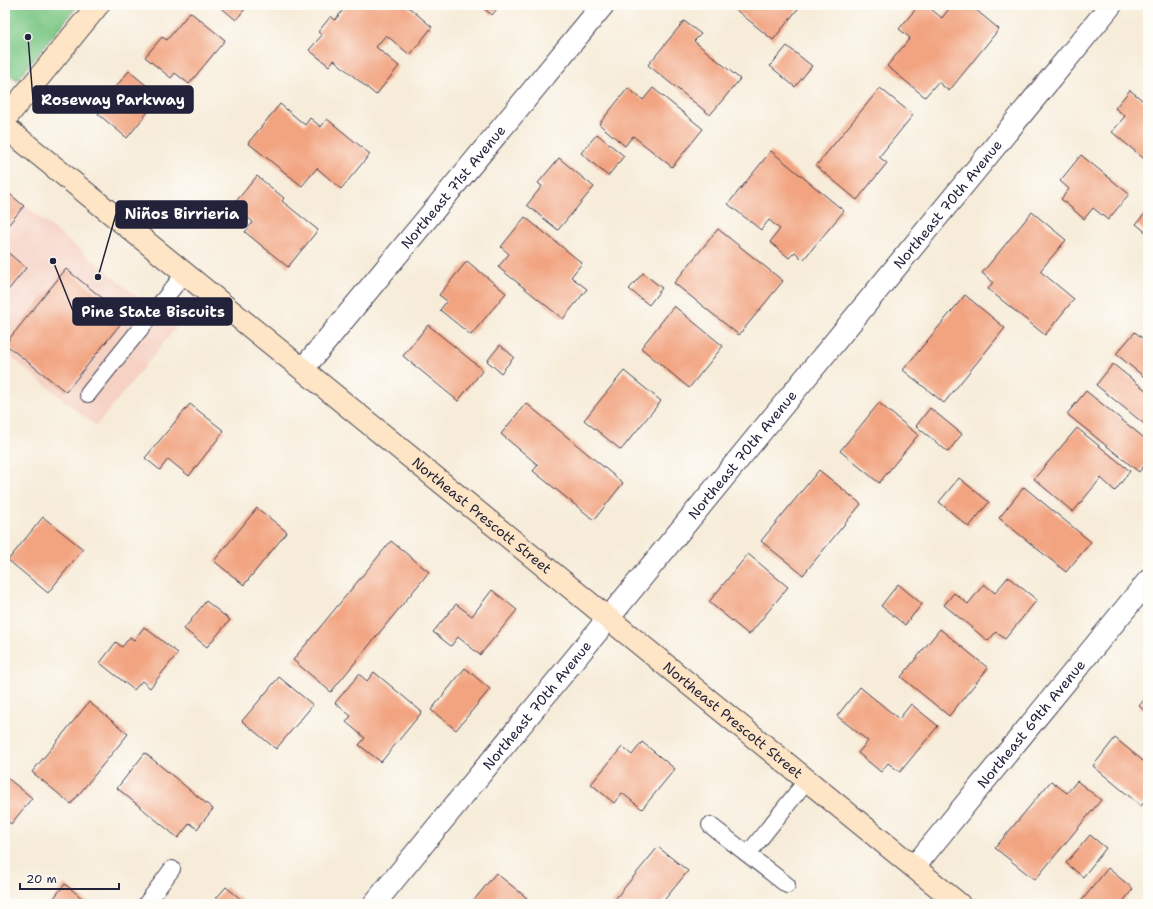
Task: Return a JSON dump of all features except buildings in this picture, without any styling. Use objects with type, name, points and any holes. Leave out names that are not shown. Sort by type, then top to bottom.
[{"type":"street","points":[[5,119],[98,5]]},
{"type":"street","name":"Northeast 71st Avenue","points":[[303,369],[602,5]]},
{"type":"street","name":"Northeast 70th Avenue","points":[[374,904],[1111,5]]},
{"type":"street","name":"Northeast Prescott Street","points":[[5,127],[960,904]]},
{"type":"street","name":"Northeast 69th Avenue","points":[[914,867],[1148,581]]},
{"type":"lane","points":[[88,394],[185,274]]},
{"type":"lane","points":[[748,854],[807,780]]},
{"type":"lane","points":[[710,825],[787,885]]},
{"type":"lane","points":[[146,904],[172,869]]},
{"type":"shaded area","points":[[5,189],[176,328],[96,426],[5,352]]},
{"type":"green space","points":[[5,5],[78,5],[17,80],[5,70]]},
{"type":"place","name":"Roseway Parkway","points":[[28,37]]},
{"type":"place","name":"Pine State Biscuits","points":[[53,261]]},
{"type":"place","name":"Niños Birrieria","points":[[98,277]]}]
